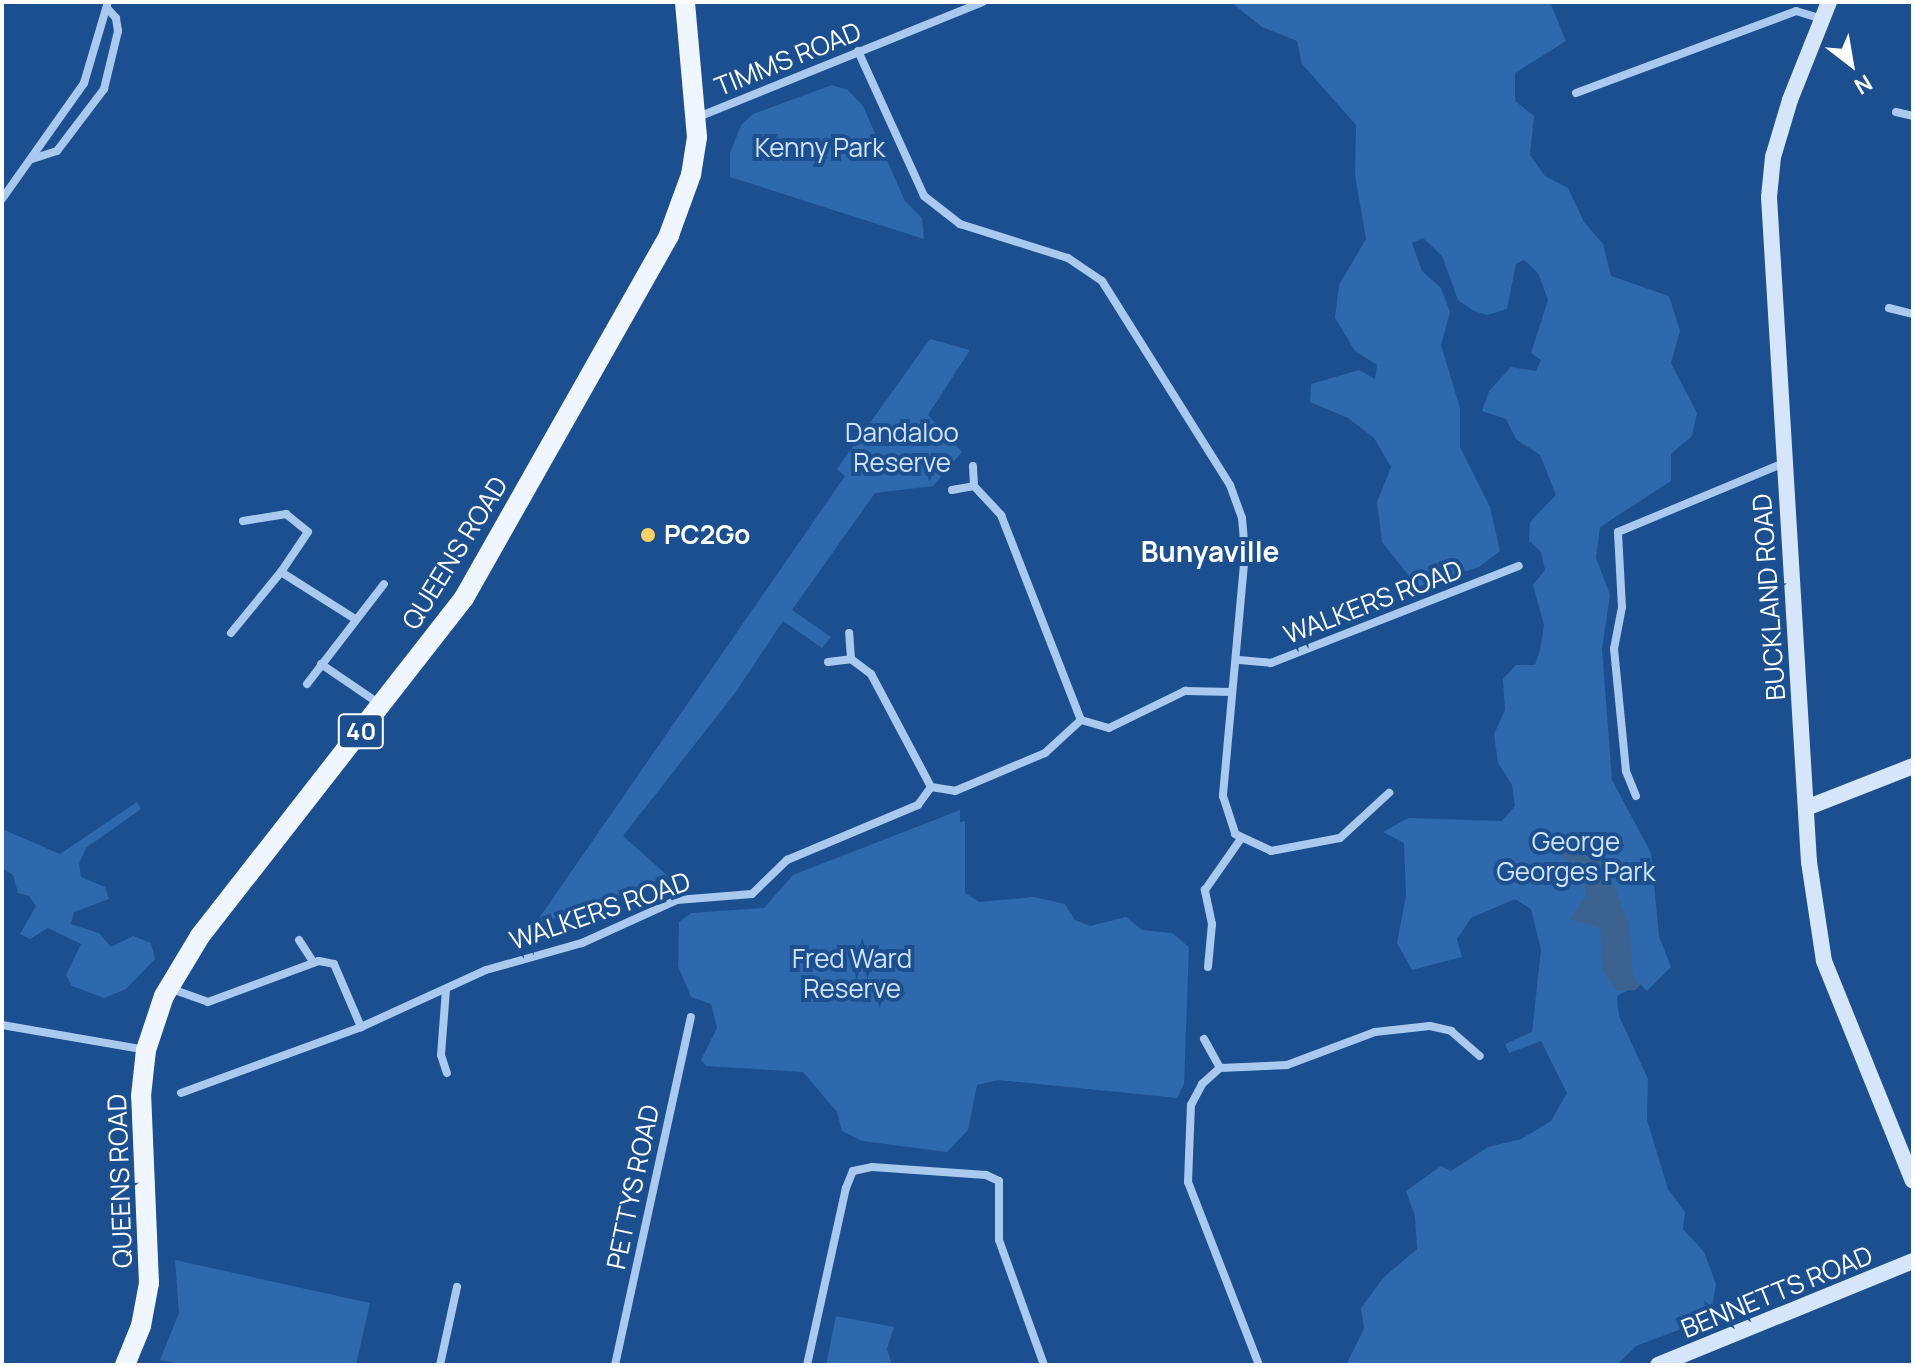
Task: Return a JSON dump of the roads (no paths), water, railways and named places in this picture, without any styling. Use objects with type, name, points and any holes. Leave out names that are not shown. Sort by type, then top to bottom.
[{"type":"main road","name":"QUEENS ROAD","points":[[125,1365],[141,1326],[149,1283],[141,1096],[146,1050],[168,988],[200,936],[464,598],[669,235],[691,175],[697,117],[685,2]]},
{"type":"street","name":"TIMMS ROAD","points":[[697,117],[983,2]]},
{"type":"street","name":"BUCKLAND ROAD","points":[[1829,2],[1790,100],[1773,157],[1769,197],[1813,914],[1824,961],[1913,1181]]},
{"type":"street","points":[[2,199],[84,83],[108,5]]},
{"type":"street","points":[[31,159],[57,151],[104,89],[118,31],[108,5]]},
{"type":"street","points":[[1576,93],[1796,11],[1822,19]]},
{"type":"street","points":[[858,51],[912,179],[932,204],[970,227],[1068,258],[1102,281],[1238,501],[1245,553],[1239,660],[1232,692],[1223,808],[1240,840],[1271,851],[1340,838],[1389,793]]},
{"type":"street","points":[[1896,112],[1913,116]]},
{"type":"street","points":[[1889,308],[1913,314]]},
{"type":"street","points":[[1636,796],[1626,771],[1614,649],[1622,607],[1618,532],[1784,463]]},
{"type":"street","points":[[973,466],[974,486],[1001,515],[1081,720]]},
{"type":"street","points":[[952,490],[974,486]]},
{"type":"street","points":[[231,633],[281,572],[308,532],[286,514],[243,521]]},
{"type":"street","name":"WALKERS ROAD","points":[[1239,660],[1271,663],[1519,566]]},
{"type":"street","points":[[281,572],[355,619]]},
{"type":"street","points":[[307,684],[384,584]]},
{"type":"street","points":[[849,633],[851,659]]},
{"type":"street","points":[[828,662],[851,659],[871,674],[931,787],[955,791],[1045,753],[1081,720]]},
{"type":"street","points":[[321,664],[381,706]]},
{"type":"street","points":[[1081,720],[1109,728],[1185,691],[1232,692]]},
{"type":"street","points":[[1806,808],[1913,766]]},
{"type":"street","name":"WALKERS ROAD","points":[[181,1093],[361,1027],[486,970],[582,943],[677,900],[752,894],[787,860],[918,805],[931,787]]},
{"type":"street","points":[[1208,967],[1212,924],[1205,890],[1240,840]]},
{"type":"street","points":[[299,940],[314,963]]},
{"type":"street","points":[[168,988],[208,1002],[314,963],[334,964],[361,1027]]},
{"type":"street","points":[[446,989],[441,1055],[447,1073]]},
{"type":"street","name":"PETTYS ROAD","points":[[615,1365],[691,1017]]},
{"type":"street","points":[[2,1025],[146,1050]]},
{"type":"street","points":[[1259,1365],[1188,1182],[1191,1105],[1220,1068],[1287,1065],[1375,1032],[1430,1026],[1451,1031],[1480,1056]]},
{"type":"street","points":[[1204,1039],[1220,1068]]},
{"type":"street","points":[[807,1365],[853,1171],[971,1174],[999,1181],[999,1240],[1044,1365]]},
{"type":"street","name":"BENNETTS ROAD","points":[[1658,1365],[1913,1261]]},
{"type":"street","points":[[440,1365],[457,1287]]},
{"type":"place","name":"PC2Go","points":[[648,535]]},
{"type":"district","name":"Bunyaville","points":[[1210,551]]},
{"type":"park label","name":"Kenny Park","points":[[820,148]]},
{"type":"park label","name":"Dandaloo Reserve","points":[[902,448]]},
{"type":"park label","name":"George Georges Park","points":[[1576,857]]},
{"type":"park label","name":"Fred Ward Reserve","points":[[852,974]]}]
